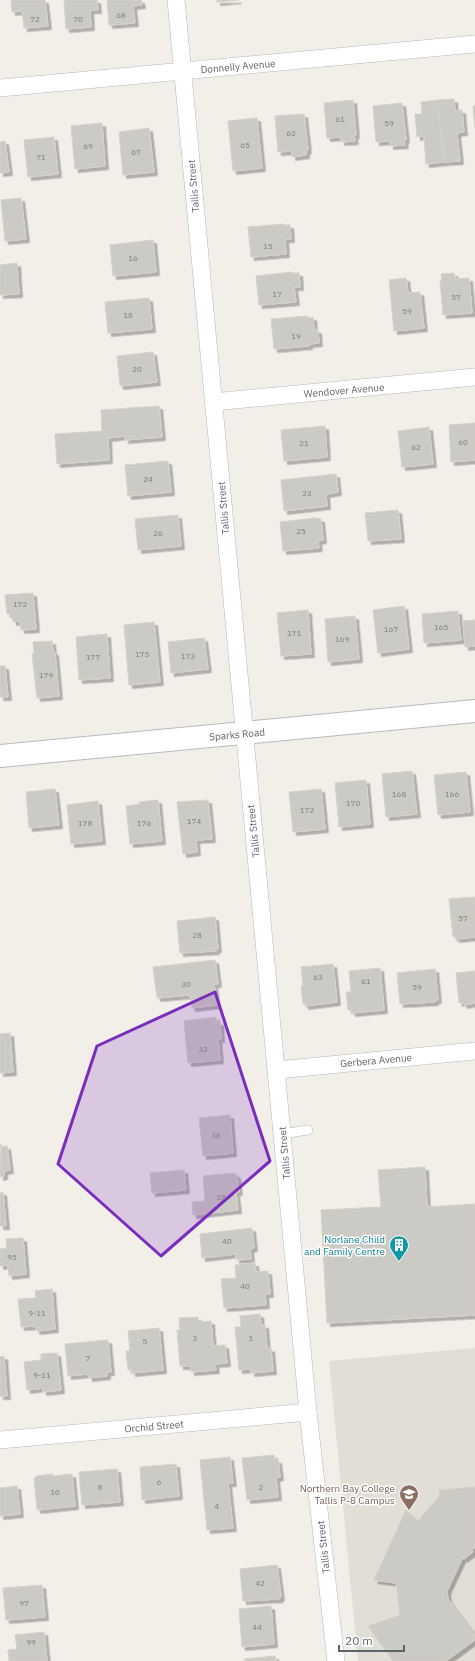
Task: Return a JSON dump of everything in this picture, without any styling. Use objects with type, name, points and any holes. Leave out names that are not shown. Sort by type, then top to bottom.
[{"type":"street","name":"Tallis Street","points":[[176,0],[308,1412],[336,1661]]},
{"type":"street","name":"Donnelly Avenue","points":[[0,88],[475,44]]},
{"type":"street","name":"Wendover Avenue","points":[[213,402],[475,378]]},
{"type":"street","name":"Sparks Road","points":[[0,756],[475,711]]},
{"type":"street","name":"Gerbera Avenue","points":[[276,1070],[475,1050]]},
{"type":"street","name":"Orchid Street","points":[[0,1440],[308,1412]]},
{"type":"lane","points":[[282,1134],[308,1130]]},
{"type":"highlighted area","points":[[215,992],[270,1161],[161,1256],[58,1164],[97,1046]]},
{"type":"shaded area","name":"Northern Bay College Tallis P-8 Campus","points":[[475,1348],[475,1661],[358,1661],[329,1361]]},
{"type":"building","points":[[11,0],[45,0],[48,26],[24,28],[22,11],[12,12]]},
{"type":"building","points":[[64,0],[97,0],[98,10],[90,10],[91,27],[66,29]]},
{"type":"building","points":[[107,0],[141,0],[142,5],[133,6],[135,23],[109,25]]},
{"type":"building","points":[[217,0],[238,0],[217,2]]},
{"type":"building","points":[[454,99],[455,111],[462,110],[464,132],[457,133],[460,161],[444,162],[437,100]]},
{"type":"building","points":[[353,100],[356,135],[354,135],[355,141],[341,142],[341,137],[327,138],[324,103]]},
{"type":"building","points":[[437,100],[444,162],[426,164],[424,136],[417,137],[415,114],[422,114],[421,102]]},
{"type":"building","points":[[402,103],[406,140],[404,140],[405,145],[390,146],[390,141],[376,142],[373,106]]},
{"type":"building","points":[[473,106],[475,106],[475,128]]},
{"type":"building","points":[[304,114],[308,150],[306,151],[306,155],[292,157],[292,151],[278,152],[275,116]]},
{"type":"building","points":[[257,118],[262,168],[233,171],[228,121]]},
{"type":"building","points":[[102,123],[105,166],[75,169],[71,126]]},
{"type":"building","points":[[149,128],[154,172],[123,175],[119,132]]},
{"type":"building","points":[[54,137],[58,174],[28,177],[24,140]]},
{"type":"building","points":[[5,141],[9,172],[0,173],[0,142]]},
{"type":"building","points":[[21,198],[26,239],[5,241],[1,200]]},
{"type":"building","points":[[284,224],[290,225],[291,239],[285,239],[286,254],[251,257],[248,227]]},
{"type":"building","points":[[153,240],[156,272],[113,276],[110,245]]},
{"type":"building","points":[[17,263],[19,294],[0,295],[0,265]]},
{"type":"building","points":[[292,272],[299,273],[300,287],[294,287],[296,302],[259,305],[256,276]]},
{"type":"building","points":[[454,273],[455,279],[469,278],[472,313],[443,315],[440,280],[442,280],[441,274]]},
{"type":"building","points":[[406,278],[408,293],[420,292],[424,328],[394,331],[389,280]]},
{"type":"building","points":[[149,298],[152,329],[108,333],[105,302]]},
{"type":"building","points":[[308,316],[308,318],[313,317],[314,330],[318,330],[319,343],[309,344],[309,346],[274,349],[271,319]]},
{"type":"building","points":[[153,352],[157,382],[120,386],[117,356]]},
{"type":"building","points":[[159,406],[162,437],[125,440],[125,436],[108,438],[109,460],[57,464],[55,434],[102,431],[101,410]]},
{"type":"building","points":[[475,423],[475,460],[451,462],[449,425]]},
{"type":"building","points":[[325,426],[327,457],[284,461],[281,430]]},
{"type":"building","points":[[429,427],[433,464],[402,467],[398,431]]},
{"type":"building","points":[[168,461],[171,492],[128,496],[125,465]]},
{"type":"building","points":[[336,474],[338,492],[326,494],[327,506],[284,511],[281,480]]},
{"type":"building","points":[[398,510],[401,539],[368,541],[365,513]]},
{"type":"building","points":[[178,515],[181,546],[138,550],[135,519]]},
{"type":"building","points":[[316,518],[321,519],[323,540],[318,541],[319,548],[283,551],[280,522]]},
{"type":"building","points":[[33,593],[36,629],[21,630],[20,621],[13,622],[12,614],[7,614],[5,595]]},
{"type":"building","points":[[404,606],[409,649],[378,653],[373,610]]},
{"type":"building","points":[[308,610],[311,654],[281,656],[277,613]]},
{"type":"building","points":[[458,611],[461,640],[424,643],[422,614]]},
{"type":"building","points":[[355,616],[359,659],[328,662],[325,619]]},
{"type":"building","points":[[475,620],[475,646],[465,647],[463,621]]},
{"type":"building","points":[[154,622],[160,682],[129,685],[124,625]]},
{"type":"building","points":[[107,634],[110,678],[79,680],[76,637]]},
{"type":"building","points":[[204,638],[208,669],[171,673],[168,642]]},
{"type":"building","points":[[52,641],[53,652],[55,652],[59,696],[37,698],[32,654],[34,653],[33,642]]},
{"type":"building","points":[[0,666],[5,666],[8,697],[0,697]]},
{"type":"building","points":[[412,771],[417,814],[386,817],[382,774]]},
{"type":"building","points":[[466,772],[470,812],[438,815],[434,775]]},
{"type":"building","points":[[366,780],[370,824],[339,827],[335,783]]},
{"type":"building","points":[[55,789],[59,825],[29,828],[26,792]]},
{"type":"building","points":[[321,789],[325,829],[293,832],[289,792]]},
{"type":"building","points":[[158,800],[162,841],[130,844],[126,806],[140,804],[139,802]]},
{"type":"building","points":[[208,800],[212,839],[196,840],[197,852],[183,854],[177,802]]},
{"type":"building","points":[[98,801],[102,841],[71,844],[67,805]]},
{"type":"building","points":[[475,897],[475,937],[456,939],[456,937],[453,937],[449,899]]},
{"type":"building","points":[[215,917],[218,949],[216,949],[216,951],[180,953],[177,921]]},
{"type":"building","points":[[215,960],[218,984],[214,984],[217,1005],[192,1008],[190,995],[157,998],[153,967]]},
{"type":"building","points":[[333,964],[337,1002],[305,1006],[305,1003],[303,1004],[301,986],[303,986],[301,967]]},
{"type":"building","points":[[380,968],[384,1010],[352,1013],[352,1010],[348,1010],[346,992],[351,992],[349,971]]},
{"type":"building","points":[[435,969],[438,1000],[435,1000],[435,1002],[400,1004],[397,973]]},
{"type":"building","points":[[475,971],[475,1003],[464,1005],[463,1002],[459,1003],[456,973]]},
{"type":"building","points":[[216,1017],[216,1022],[220,1022],[221,1039],[218,1039],[220,1060],[188,1063],[184,1021]]},
{"type":"building","points":[[10,1033],[13,1072],[0,1073],[0,1034]]},
{"type":"building","points":[[230,1115],[233,1153],[203,1156],[199,1118]]},
{"type":"building","points":[[1,1144],[1,1147],[7,1146],[10,1170],[4,1171],[4,1176],[0,1177]]},
{"type":"building","name":"Norlane Child and Family Centre","points":[[425,1167],[427,1207],[475,1204],[475,1315],[327,1323],[321,1210],[381,1207],[378,1170]]},
{"type":"building","points":[[184,1170],[186,1190],[152,1193],[150,1173]]},
{"type":"building","points":[[235,1173],[235,1175],[237,1175],[239,1192],[236,1192],[238,1210],[193,1215],[192,1202],[205,1201],[203,1176]]},
{"type":"building","points":[[3,1192],[6,1226],[0,1226],[0,1193]]},
{"type":"building","points":[[252,1228],[254,1248],[250,1249],[251,1259],[236,1260],[236,1254],[202,1258],[200,1234]]},
{"type":"building","points":[[23,1238],[26,1274],[9,1276],[8,1265],[0,1266],[0,1249],[7,1248],[6,1239]]},
{"type":"building","points":[[255,1263],[256,1272],[268,1271],[270,1294],[265,1294],[266,1305],[224,1308],[221,1279],[236,1278],[235,1265]]},
{"type":"building","points":[[52,1289],[55,1329],[37,1331],[34,1326],[21,1327],[18,1299],[36,1298],[35,1291]]},
{"type":"building","points":[[260,1314],[261,1325],[265,1325],[267,1349],[271,1348],[273,1371],[251,1373],[251,1369],[239,1370],[235,1327],[241,1327],[240,1316]]},
{"type":"building","points":[[198,1317],[198,1322],[211,1321],[213,1346],[225,1345],[227,1363],[215,1364],[216,1370],[191,1372],[191,1366],[180,1366],[177,1330],[180,1330],[179,1318]]},
{"type":"building","points":[[159,1328],[163,1370],[132,1373],[132,1370],[128,1370],[126,1351],[130,1351],[128,1331]]},
{"type":"building","points":[[108,1340],[111,1372],[107,1372],[107,1376],[89,1378],[88,1374],[68,1376],[65,1344]]},
{"type":"building","points":[[57,1353],[61,1390],[43,1392],[43,1388],[27,1390],[24,1362],[41,1360],[41,1354]]},
{"type":"building","points":[[4,1356],[7,1396],[0,1396],[0,1357]]},
{"type":"building","points":[[274,1455],[274,1460],[278,1460],[280,1477],[276,1478],[278,1497],[247,1500],[242,1458]]},
{"type":"building","points":[[230,1457],[233,1483],[228,1483],[233,1528],[207,1530],[200,1460]]},
{"type":"building","points":[[176,1464],[179,1496],[142,1500],[140,1467]]},
{"type":"building","points":[[117,1469],[120,1502],[82,1505],[79,1472]]},
{"type":"building","points":[[53,1474],[53,1476],[72,1474],[75,1506],[37,1510],[34,1478],[36,1478],[36,1476]]},
{"type":"building","points":[[17,1486],[20,1514],[0,1516],[0,1488]]},
{"type":"building","points":[[475,1487],[475,1548],[472,1549],[473,1552],[464,1559],[463,1557],[447,1591],[448,1599],[475,1635],[475,1640],[446,1661],[393,1661],[368,1626],[400,1615],[396,1583],[374,1580],[406,1510],[418,1521],[440,1495],[439,1490]]},
{"type":"building","points":[[277,1565],[281,1597],[279,1599],[243,1601],[240,1569]]},
{"type":"building","points":[[42,1585],[45,1617],[6,1620],[3,1588]]},
{"type":"building","points":[[271,1606],[274,1644],[242,1647],[239,1609]]},
{"type":"building","points":[[44,1632],[47,1661],[9,1661],[8,1650],[17,1649],[15,1635]]},
{"type":"building","points":[[275,1656],[276,1661],[245,1661],[244,1659]]},
{"type":"place","name":"Norlane Child and Family Centre","points":[[399,1262]]},
{"type":"place","name":"Northern Bay College Tallis P-8 Campus","points":[[409,1511]]}]
